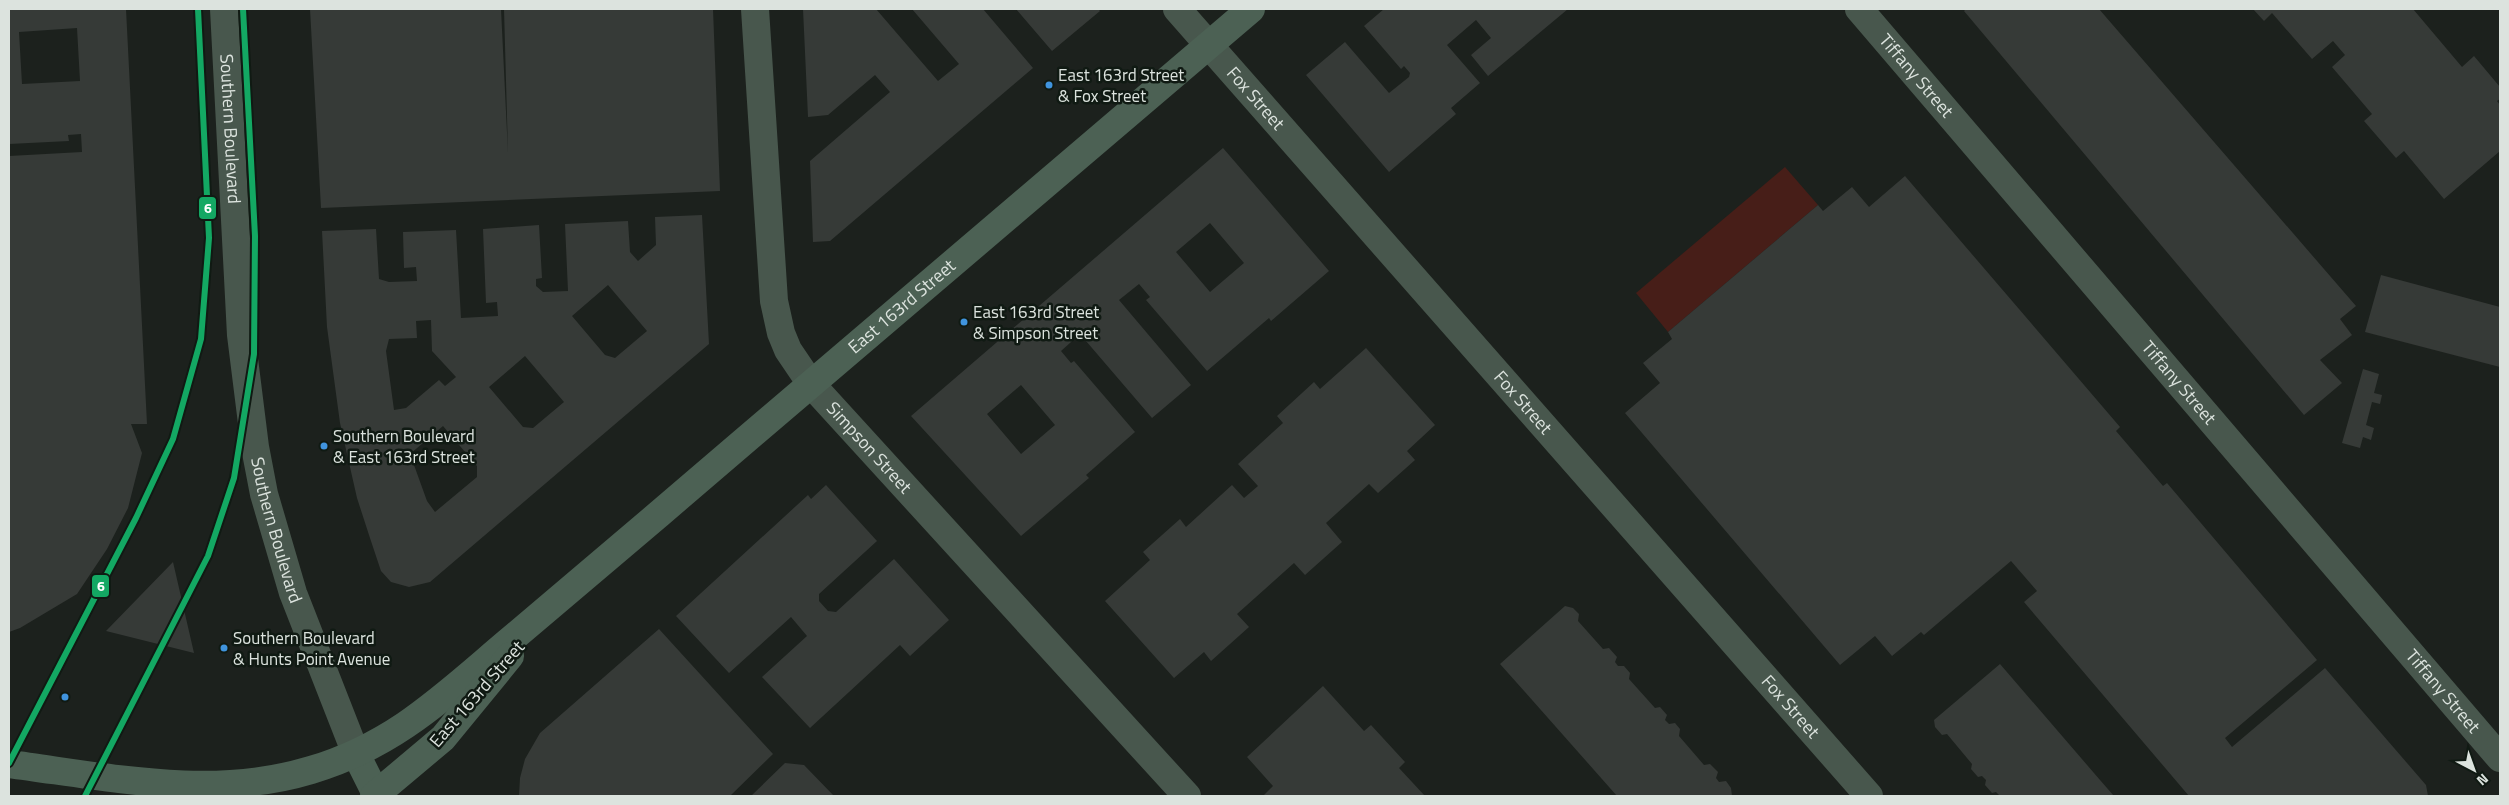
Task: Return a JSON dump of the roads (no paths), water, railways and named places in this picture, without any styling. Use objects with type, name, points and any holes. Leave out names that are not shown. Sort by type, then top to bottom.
[{"type":"main road","name":"East 163rd Street","points":[[9,764],[153,783],[218,785],[274,780],[312,770],[356,754],[402,729],[552,605],[1251,9]]},
{"type":"main road","name":"East 163rd Street","points":[[376,796],[443,738],[552,605]]},
{"type":"main road","name":"Southern Boulevard","points":[[356,754],[376,796]]},
{"type":"street","name":"Southern Boulevard","points":[[224,9],[241,334],[255,447],[264,494],[293,593],[356,754]]},
{"type":"street","name":"Simpson Street","points":[[755,9],[774,301],[781,333],[788,350],[811,384],[1187,796]]},
{"type":"street","name":"Fox Street","points":[[1177,9],[1869,796]]},
{"type":"street","name":"Tiffany Street","points":[[1866,11],[2500,758]]},
{"type":"place","name":"East 163rd Street & Fox Street","points":[[1049,85]]},
{"type":"place","name":"East 163rd Street & Simpson Street","points":[[964,322]]},
{"type":"place","name":"Southern Boulevard & East 163rd Street","points":[[324,446]]},
{"type":"place","name":"Southern Boulevard & Hunts Point Avenue","points":[[224,648]]}]
